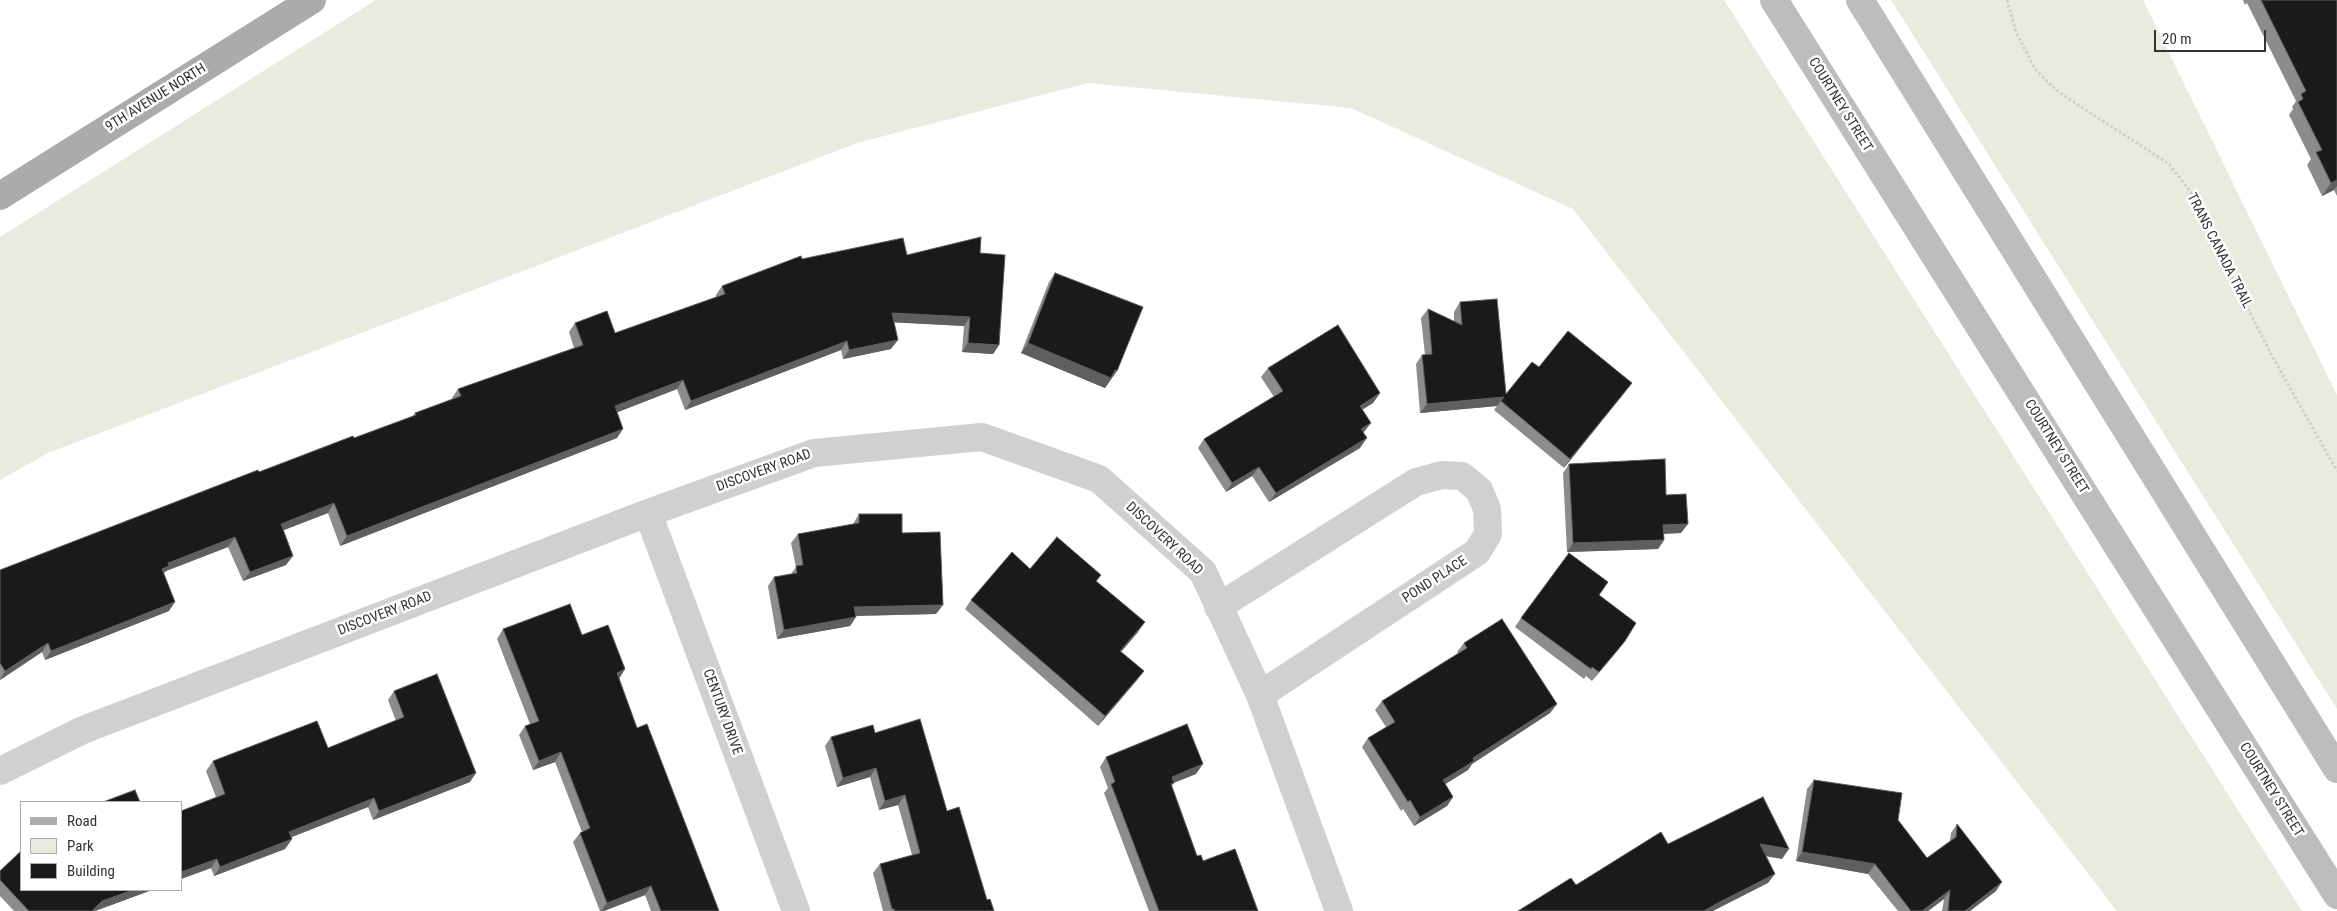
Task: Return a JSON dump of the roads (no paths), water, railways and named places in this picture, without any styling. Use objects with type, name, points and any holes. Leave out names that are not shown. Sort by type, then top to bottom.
[{"type":"main road","name":"9TH AVENUE NORTH","points":[[0,196],[312,0]]},
{"type":"street","name":"COURTNEY STREET","points":[[1774,0],[2337,895]]},
{"type":"street","points":[[1860,0],[2337,769]]},
{"type":"street","name":"DISCOVERY ROAD","points":[[0,771],[84,730],[648,513],[814,453],[982,437],[1099,479],[1203,572],[1260,695],[1339,911]]},
{"type":"street","name":"POND PLACE","points":[[1218,607],[1416,482],[1442,475],[1462,476],[1479,490],[1487,509],[1488,534],[1477,552],[1260,695]]},
{"type":"street","name":"CENTURY DRIVE","points":[[648,513],[796,911]]}]
